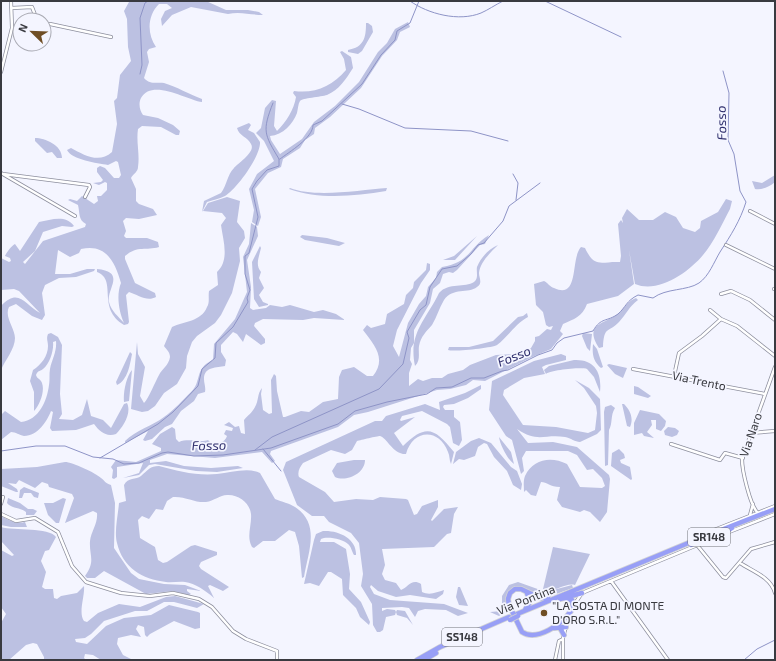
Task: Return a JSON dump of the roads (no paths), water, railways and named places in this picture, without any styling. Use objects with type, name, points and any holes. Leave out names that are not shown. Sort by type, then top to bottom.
[{"type":"highway","name":"SR148","points":[[644,563],[775,510]]},
{"type":"highway","name":"SR148","points":[[644,563],[775,510]]},
{"type":"highway","points":[[718,536],[732,528]]},
{"type":"highway","name":"Via Pontina","points":[[517,615],[644,563]]},
{"type":"highway","name":"Via Pontina","points":[[424,660],[448,646],[517,615],[644,563]]},
{"type":"highway","points":[[560,626],[572,609],[570,600],[540,598],[525,590],[514,590],[508,598],[509,605],[520,629],[525,634],[530,635],[560,626],[566,627]]},
{"type":"highway","points":[[525,590],[531,599],[526,609]]},
{"type":"highway","points":[[557,598],[569,593]]},
{"type":"highway","points":[[557,598],[582,593]]},
{"type":"highway","points":[[517,615],[548,598]]},
{"type":"highway","name":"Via Pontina","points":[[416,660],[440,647],[510,619]]},
{"type":"highway","points":[[560,626],[563,637]]},
{"type":"street","points":[[1,72],[11,32],[11,1]]},
{"type":"street","points":[[12,8],[32,7],[34,12]]},
{"type":"street","points":[[52,24],[111,37]]},
{"type":"street","points":[[2,174],[89,185],[90,187],[85,197]]},
{"type":"street","points":[[2,174],[75,216]]},
{"type":"street","points":[[750,211],[775,224]]},
{"type":"street","points":[[726,246],[775,269]]},
{"type":"street","points":[[721,294],[730,291],[748,299],[775,320]]},
{"type":"street","points":[[710,310],[721,319],[737,326],[775,356]]},
{"type":"street","points":[[674,376],[680,353],[699,339],[721,319]]},
{"type":"street","name":"Via Naro","points":[[758,512],[753,504],[743,468],[742,458],[775,367]]},
{"type":"street","name":"Via Trento","points":[[633,369],[765,394]]},
{"type":"street","points":[[751,433],[775,431]]},
{"type":"street","points":[[670,444],[720,460],[726,453],[742,458]]},
{"type":"street","points":[[1,504],[3,497]]},
{"type":"street","name":"Via Naro","points":[[750,516],[753,504]]},
{"type":"street","points":[[563,660],[563,637],[572,609],[582,593],[718,536],[775,510]]},
{"type":"street","name":"Via Pontina","points":[[557,598],[758,512],[775,510]]},
{"type":"street","points":[[1,514],[16,521],[35,518],[58,532],[72,566],[86,582],[121,593],[150,596],[173,593],[199,599],[212,607],[234,632],[246,639],[277,651],[277,660]]},
{"type":"street","points":[[697,545],[725,578],[728,578],[752,549],[775,542]]},
{"type":"street","points":[[740,563],[758,572],[775,592]]},
{"type":"street","points":[[611,580],[668,660]]},
{"type":"street","points":[[555,660],[559,641],[563,637]]},
{"type":"waterway","points":[[140,74],[142,65],[140,18],[145,3],[148,1]]},
{"type":"waterway","points":[[410,1],[426,10],[454,17],[472,16],[481,13],[503,1]]},
{"type":"waterway","points":[[280,159],[305,140],[312,130],[313,125],[322,121],[362,84],[381,55],[395,40],[397,31],[410,23],[419,1]]},
{"type":"waterway","points":[[545,1],[621,37]]},
{"type":"waterway","name":"Fosso","points":[[1,451],[36,446],[65,446],[93,457],[113,459],[124,464],[139,463],[168,452],[194,456],[223,455],[271,448],[338,424],[355,411],[387,402],[427,394],[436,388],[452,387],[471,378],[484,378],[508,370],[538,355],[552,350],[557,343],[564,338],[593,331],[599,324],[618,314],[634,297],[638,295],[653,298],[664,293],[694,286],[703,280],[708,273],[731,234],[746,202],[740,191],[734,154],[728,140],[729,93],[723,71]]},
{"type":"waterway","points":[[273,103],[267,120],[266,132],[270,144],[279,159]]},
{"type":"waterway","points":[[342,104],[359,109],[405,128],[471,131],[508,141]]},
{"type":"waterway","name":"Fosso","points":[[100,458],[158,424],[173,412],[198,386],[202,369],[215,358],[216,343],[233,327],[248,302],[247,298],[250,290],[245,274],[245,256],[249,253],[258,217],[252,189],[267,170],[279,166],[279,159]]},
{"type":"waterway","points":[[513,174],[518,183],[516,200]]},
{"type":"waterway","points":[[255,450],[272,437],[379,389],[403,364],[409,338],[407,332],[420,310],[426,305],[430,287],[442,269],[457,266],[471,254],[478,245],[484,243],[503,221],[509,206],[540,183]]},
{"type":"waterway","points":[[263,449],[281,471]]},
{"type":"waterway","points":[[744,660],[757,649],[775,640]]},
{"type":"place","name":"\"LA SOSTA DI MONTE D'ORO S.R.L.\"","points":[[544,613]]}]
